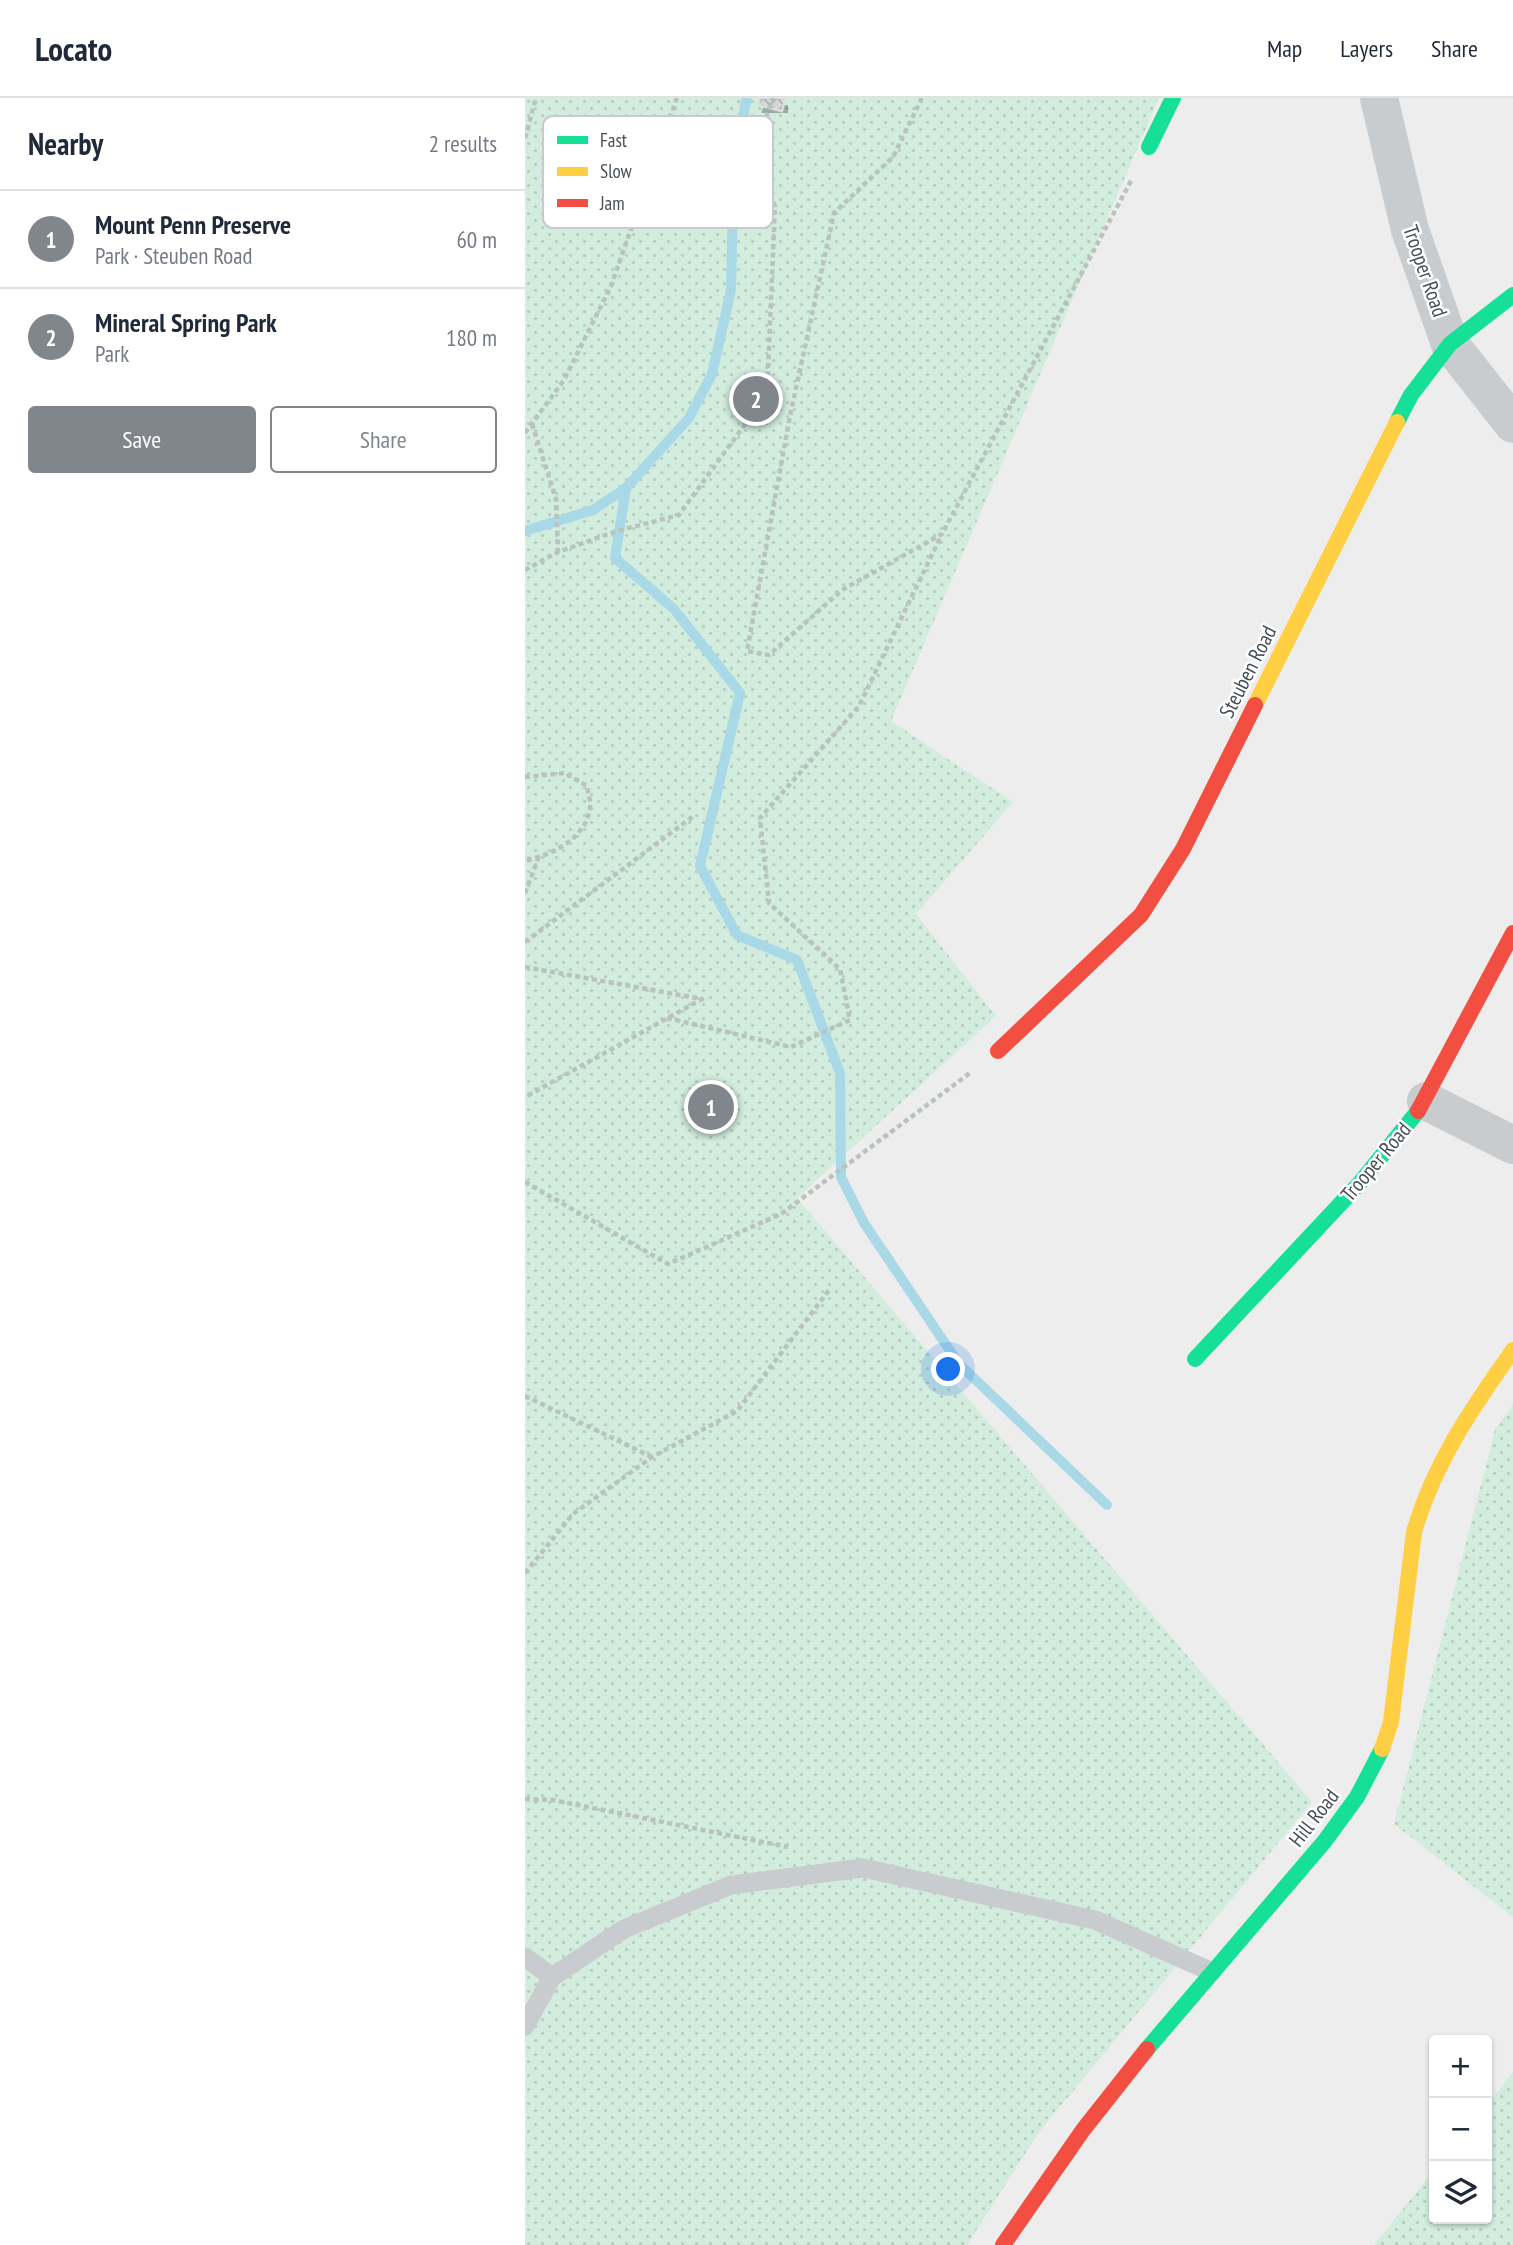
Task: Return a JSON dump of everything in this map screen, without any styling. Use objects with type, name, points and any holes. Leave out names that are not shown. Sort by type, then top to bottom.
[{"type":"street","points":[[1149,147],[1173,98]]},
{"type":"street","name":"Trooper Road","points":[[1379,98],[1409,230],[1450,344],[1513,424]]},
{"type":"street","name":"Steuben Road","points":[[998,1051],[1141,915],[1183,849],[1411,395],[1450,344],[1513,295]]},
{"type":"street","name":"Trooper Road","points":[[1195,1359],[1359,1184],[1426,1101],[1513,933]]},
{"type":"street","points":[[1426,1101],[1511,1148]]},
{"type":"street","name":"Hill Road","points":[[1003,2245],[1095,2114],[1332,1832],[1371,1779],[1384,1749],[1391,1722],[1420,1507],[1439,1457],[1513,1350]]},
{"type":"lane","points":[[525,2026],[552,1977],[624,1929],[731,1885],[863,1868],[1095,1920],[1212,1972]]},
{"type":"lane","points":[[525,1957],[552,1977]]},
{"type":"path","points":[[525,138],[536,98]]},
{"type":"path","points":[[671,116],[677,98]]},
{"type":"path","points":[[766,116],[773,98]]},
{"type":"path","points":[[922,98],[893,158],[834,213],[790,416],[747,651],[769,654],[842,590],[942,534]]},
{"type":"path","points":[[667,1018],[791,1047],[850,1020],[840,969],[769,903],[760,818],[859,706],[942,534],[1149,147]]},
{"type":"path","points":[[525,570],[558,552],[617,531],[679,515],[767,394],[775,206],[773,202]]},
{"type":"path","points":[[525,433],[564,380],[611,286],[631,228]]},
{"type":"path","points":[[532,424],[557,499],[558,552]]},
{"type":"path","points":[[525,777],[565,773],[587,786],[590,809],[574,839],[539,858],[525,861]]},
{"type":"path","points":[[525,942],[695,815]]},
{"type":"path","points":[[525,893],[539,858]]},
{"type":"path","points":[[525,967],[702,999],[525,1097]]},
{"type":"path","points":[[525,1182],[668,1264],[781,1214],[998,1051]]},
{"type":"path","points":[[525,1573],[573,1514],[652,1457],[737,1411],[830,1289]]},
{"type":"path","points":[[525,1396],[652,1457]]},
{"type":"path","points":[[525,1799],[554,1800],[800,1850]]},
{"type":"green space","points":[[525,98],[1159,98],[891,721],[1013,802],[916,914],[996,1016],[797,1198],[1312,1802],[1039,2132],[967,2245],[525,2245]]},
{"type":"green space","points":[[1513,1404],[1513,1917],[1394,1824],[1495,1430]]},
{"type":"green space","points":[[1513,2072],[1513,2245],[1374,2245],[1429,2176],[1429,2224],[1492,2224],[1492,2099]]},
{"type":"building","points":[[760,98],[785,98],[782,111],[758,105]]},
{"type":"waterway","points":[[743,116],[747,98]]},
{"type":"waterway","points":[[525,531],[593,510],[626,488],[689,418],[712,374],[731,290],[732,228]]},
{"type":"waterway","points":[[626,488],[615,558],[674,609],[740,693],[700,866],[737,935],[797,960],[840,1073],[841,1177],[864,1223],[959,1364],[1107,1505]]},
{"type":"traffic: fast","points":[[1149,147],[1173,98]]},
{"type":"traffic: fast","points":[[1397,422],[1411,395],[1450,344],[1513,295]]},
{"type":"traffic: fast","points":[[1195,1359],[1359,1184],[1418,1111]]},
{"type":"traffic: fast","points":[[1147,2049],[1324,1842],[1357,1797],[1382,1749]]},
{"type":"traffic: slow","points":[[1255,705],[1397,422]]},
{"type":"traffic: slow","points":[[1382,1749],[1391,1722],[1414,1532],[1422,1507],[1443,1459],[1513,1350]]},
{"type":"traffic: jam","points":[[998,1051],[1141,915],[1183,849],[1255,705]]},
{"type":"traffic: jam","points":[[1418,1111],[1513,933]]},
{"type":"traffic: jam","points":[[1003,2245],[1083,2130],[1147,2049]]},
{"type":"place","name":"Mineral Spring Park","points":[[756,399]]},
{"type":"place","name":"Mount Penn Preserve","points":[[711,1107]]}]
